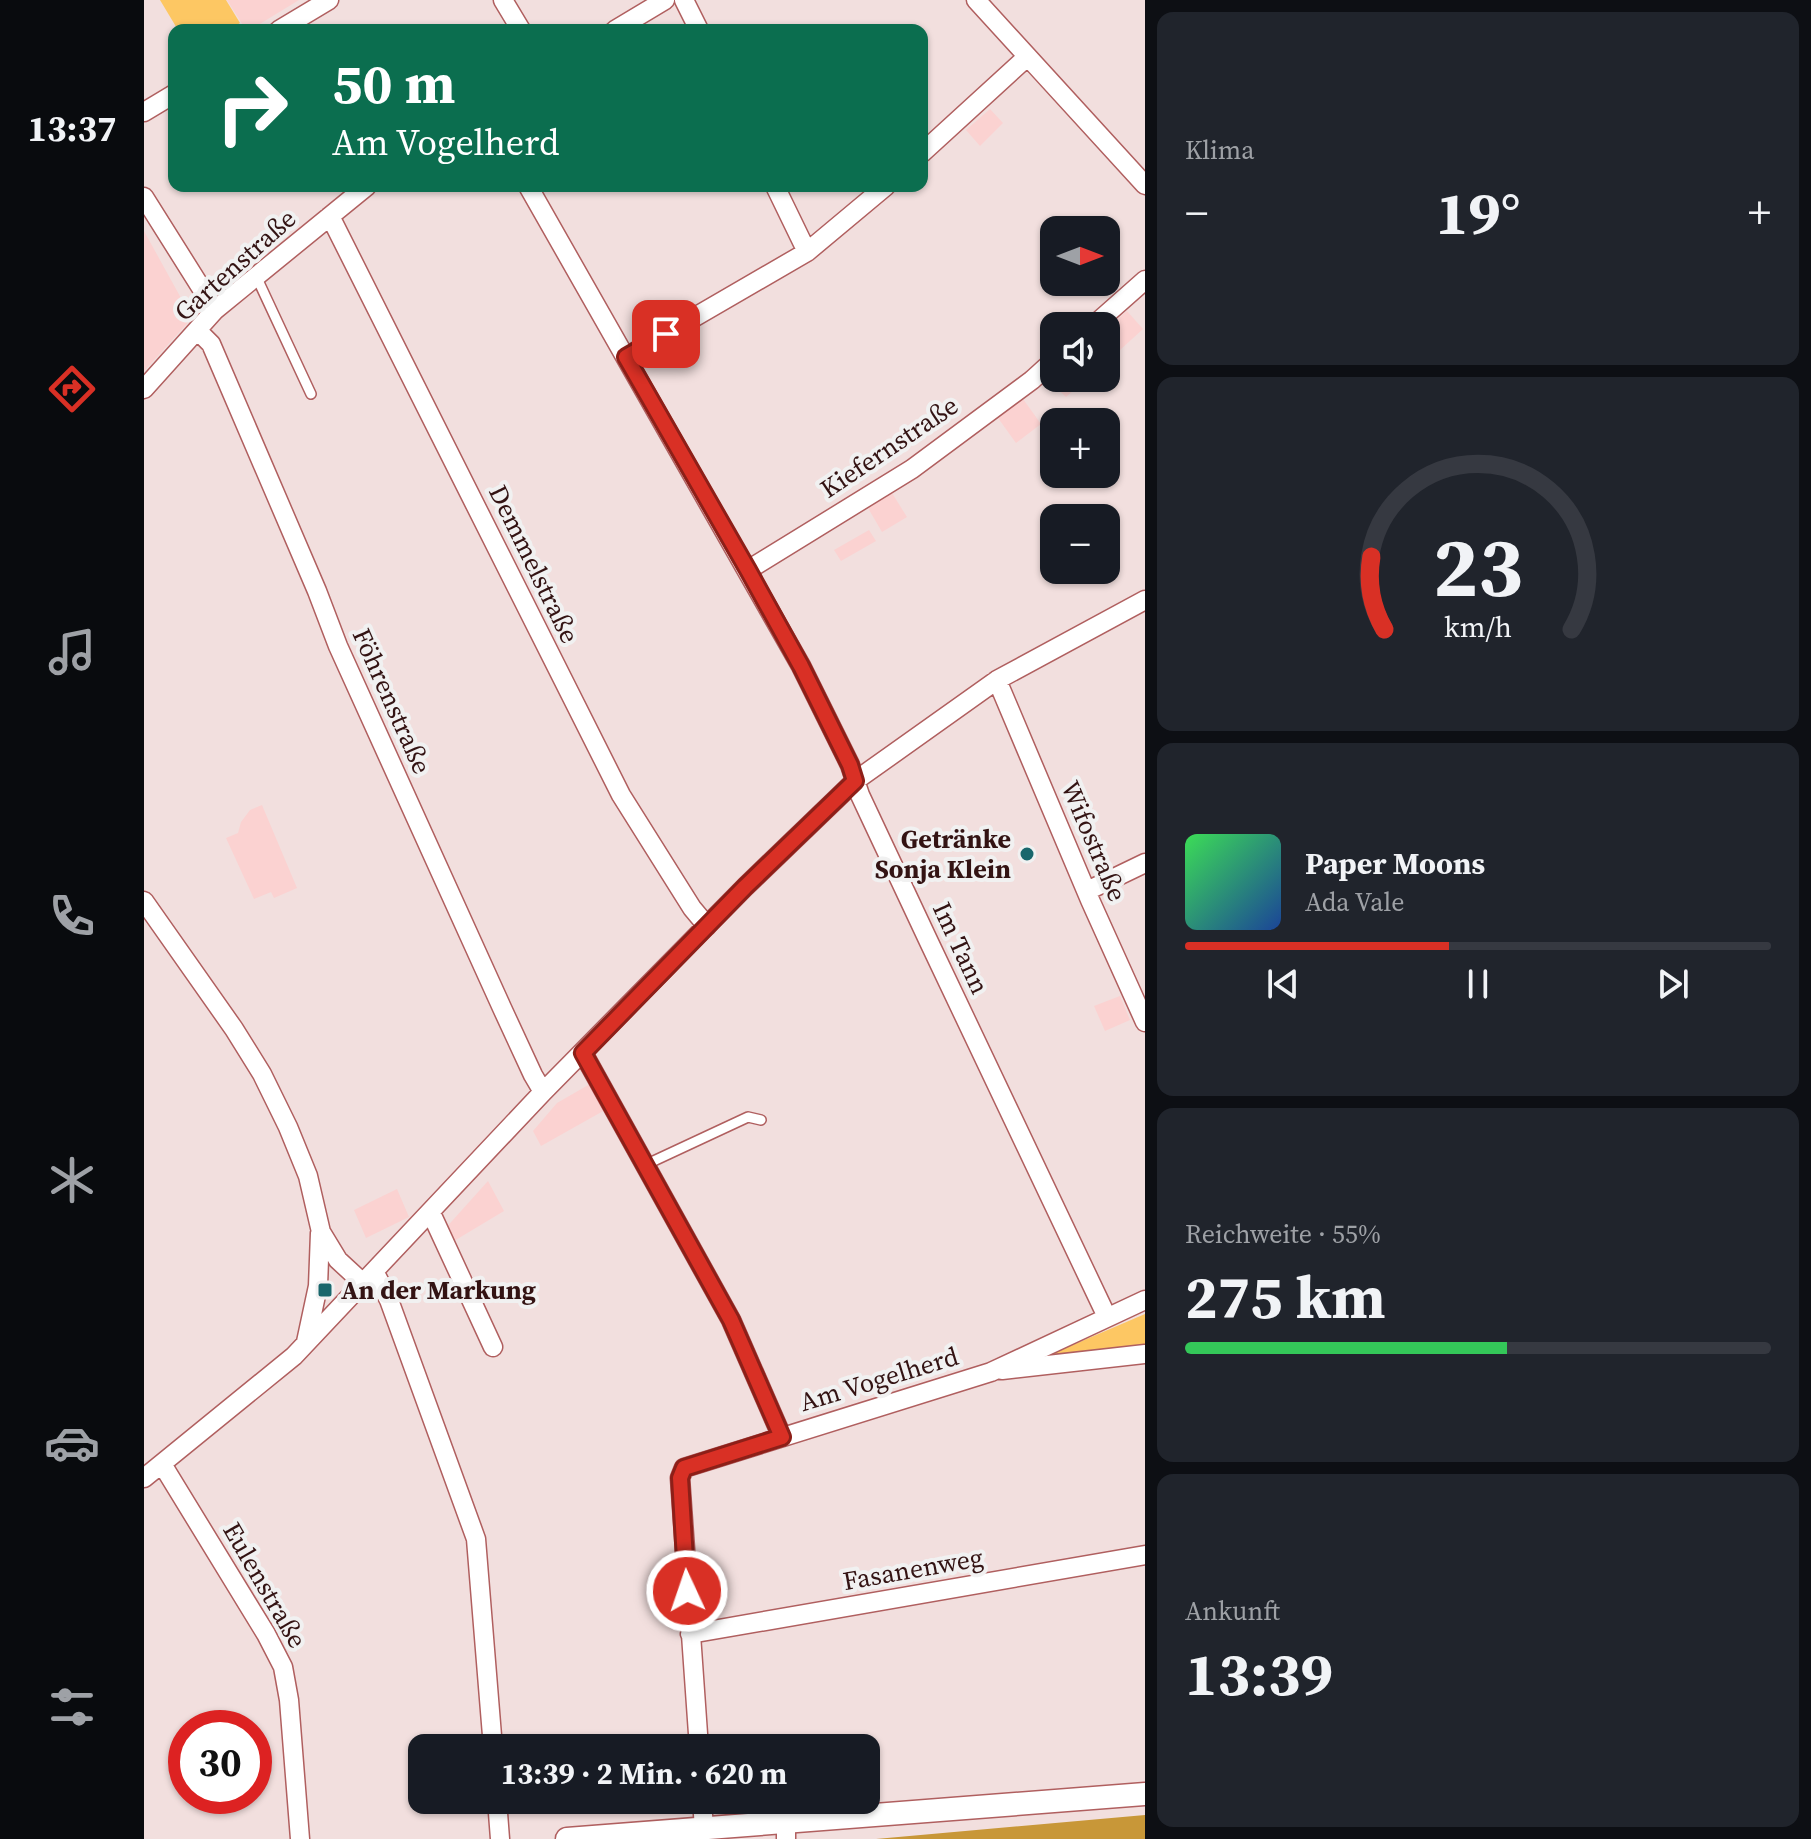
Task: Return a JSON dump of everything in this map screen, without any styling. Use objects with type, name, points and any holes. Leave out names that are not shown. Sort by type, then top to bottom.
[{"type":"street","points":[[289,24],[329,0]]},
{"type":"street","points":[[625,24],[665,0]]},
{"type":"street","points":[[684,0],[696,24]]},
{"type":"street","points":[[976,0],[1027,57],[1141,172]]},
{"type":"street","points":[[504,1],[505,24]]},
{"type":"street","points":[[504,1],[517,24]]},
{"type":"street","points":[[928,148],[1027,57]]},
{"type":"street","points":[[144,112],[168,98]]},
{"type":"street","name":"Gartenstraße","points":[[144,389],[215,310],[360,192]]},
{"type":"street","name":"Im Tann","points":[[531,192],[801,666],[1107,1317]]},
{"type":"street","points":[[778,192],[807,252]]},
{"type":"street","points":[[626,357],[807,252],[879,192]]},
{"type":"street","points":[[144,197],[215,310]]},
{"type":"street","name":"Demmelstraße","points":[[330,216],[621,795],[692,908],[707,926]]},
{"type":"street","points":[[1109,312],[1145,280]]},
{"type":"street","name":"Föhrenstraße","points":[[198,331],[211,344],[338,646],[543,1092]]},
{"type":"street","name":"Kiefernstraße","points":[[748,570],[912,469],[1040,373]]},
{"type":"street","points":[[144,1476],[305,1345],[543,1092],[686,955],[707,926],[855,781],[997,680],[1145,600]]},
{"type":"street","name":"Wifostraße","points":[[997,680],[1145,1022]]},
{"type":"street","points":[[1087,891],[1145,863]]},
{"type":"street","points":[[145,904],[234,1029],[262,1074],[308,1176],[321,1232],[318,1286],[305,1345]]},
{"type":"street","points":[[583,1053],[731,1320],[782,1437]]},
{"type":"street","points":[[431,1213],[493,1347]]},
{"type":"street","points":[[321,1232],[338,1260],[369,1279],[389,1300],[476,1539],[492,1734]]},
{"type":"street","points":[[991,1372],[1145,1300]]},
{"type":"street","points":[[991,1372],[1145,1354]]},
{"type":"street","name":"Am Vogelherd","points":[[698,1734],[680,1478],[684,1468],[991,1372]]},
{"type":"street","name":"Eulenstraße","points":[[162,1464],[283,1667],[289,1700],[300,1839]]},
{"type":"street","name":"Fasanenweg","points":[[690,1634],[1145,1555]]},
{"type":"street","points":[[567,1839],[704,1829],[786,1831],[1145,1794]]},
{"type":"street","points":[[498,1814],[500,1839]]},
{"type":"street","points":[[703,1814],[704,1829]]},
{"type":"lane","points":[[256,276],[311,394]]},
{"type":"lane","points":[[645,1165],[748,1117],[761,1120]]},
{"type":"shaded area","points":[[160,0],[226,0],[240,23],[238,24],[174,24]]},
{"type":"shaded area","points":[[227,0],[299,0],[260,24],[242,24]]},
{"type":"shaded area","points":[[990,109],[1003,123],[980,146],[966,130]]},
{"type":"shaded area","points":[[144,231],[192,318],[144,371]]},
{"type":"shaded area","points":[[1127,311],[1143,329],[1120,350],[1120,317]]},
{"type":"shaded area","points":[[1023,399],[1040,425],[1016,443],[998,418]]},
{"type":"shaded area","points":[[892,493],[907,517],[882,532],[868,508]]},
{"type":"shaded area","points":[[869,530],[876,541],[841,561],[834,550]]},
{"type":"shaded area","points":[[262,805],[297,888],[274,898],[271,892],[254,899],[226,838],[238,833],[241,822],[250,810]]},
{"type":"shaded area","points":[[1120,996],[1130,1020],[1105,1031],[1094,1006]]},
{"type":"shaded area","points":[[590,1084],[605,1110],[541,1146],[533,1131],[557,1103]]},
{"type":"shaded area","points":[[488,1181],[504,1211],[449,1244],[443,1231]]},
{"type":"shaded area","points":[[397,1189],[409,1217],[366,1238],[354,1210]]},
{"type":"shaded area","points":[[1145,1314],[1145,1347],[1045,1358],[1047,1356]]},
{"type":"shaded area","points":[[1145,1815],[1145,1839],[876,1839]]},
{"type":"place","name":"Getränke Sonja Klein","points":[[1027,854]]},
{"type":"place","name":"An der Markung","points":[[325,1290]]},
{"type":"route","points":[[666,334],[626,357],[801,666],[855,781],[745,887],[583,1053],[602,1082],[731,1320],[782,1437],[684,1468],[680,1478],[687,1591]]}]
